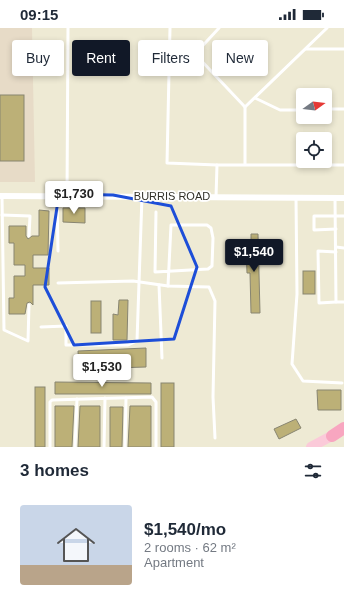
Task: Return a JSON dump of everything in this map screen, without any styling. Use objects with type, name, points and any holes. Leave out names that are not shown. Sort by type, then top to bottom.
[{"type":"highway","points":[[332,436],[344,429]]},
{"type":"main road","points":[[311,447],[332,436]]},
{"type":"street","name":"BURRIS ROAD","points":[[1,196],[344,198]]},
{"type":"lane","points":[[67,196],[68,28]]},
{"type":"lane","points":[[170,28],[170,40]]},
{"type":"lane","points":[[204,44],[219,28]]},
{"type":"lane","points":[[245,107],[327,28]]},
{"type":"lane","points":[[306,49],[344,49]]},
{"type":"lane","points":[[204,64],[245,107],[245,164]]},
{"type":"lane","points":[[170,76],[167,163],[344,165]]},
{"type":"lane","points":[[255,98],[280,110],[296,110]]},
{"type":"lane","points":[[332,109],[344,109]]},
{"type":"lane","points":[[216,197],[217,164]]},
{"type":"lane","points":[[1,196],[4,330],[28,341],[29,306]]},
{"type":"lane","points":[[57,196],[58,251]]},
{"type":"lane","points":[[41,328],[66,326],[66,345],[128,345],[137,340],[142,196]]},
{"type":"lane","points":[[296,198],[297,294],[292,364],[302,381],[342,383]]},
{"type":"lane","points":[[335,198],[336,302]]},
{"type":"lane","points":[[156,212],[155,272],[170,272],[208,269],[212,266],[213,238],[211,228],[207,225],[172,225],[170,272],[168,286]]},
{"type":"lane","points":[[2,215],[30,216],[29,236]]},
{"type":"lane","points":[[336,229],[314,230],[314,216],[344,216]]},
{"type":"lane","points":[[336,247],[344,248]]},
{"type":"lane","points":[[336,252],[318,251],[319,302],[344,302]]},
{"type":"lane","points":[[58,283],[139,283],[168,286],[209,287],[215,301],[213,397],[215,438]]},
{"type":"lane","points":[[159,285],[162,358]]},
{"type":"lane","points":[[75,447],[77,398]]},
{"type":"lane","points":[[104,447],[105,398]]},
{"type":"lane","points":[[125,447],[126,398]]},
{"type":"lane","points":[[50,447],[50,402],[55,399],[155,398],[156,447]]},
{"type":"highlighted area","points":[[59,194],[113,195],[171,206],[197,267],[174,339],[74,345],[45,287]]},
{"type":"shaded area","points":[[0,28],[32,28],[32,40],[12,40],[12,76],[33,76],[35,182],[0,182]]},
{"type":"building","points":[[0,95],[24,95],[24,161],[0,161]]},
{"type":"building","points":[[63,208],[85,208],[85,223],[63,222]]},
{"type":"building","points":[[39,210],[49,211],[48,255],[33,255],[33,268],[49,268],[49,285],[33,285],[33,305],[30,302],[27,303],[25,314],[9,314],[9,298],[14,298],[14,276],[25,276],[25,265],[14,265],[14,243],[9,243],[9,226],[26,226],[26,236],[28,239],[32,236],[39,236]]},
{"type":"building","points":[[251,234],[258,234],[260,313],[251,313],[250,273],[247,273],[246,244],[251,244]]},
{"type":"building","points":[[303,271],[315,271],[315,294],[303,294]]},
{"type":"building","points":[[119,300],[128,300],[127,340],[113,340],[113,314],[118,315]]},
{"type":"building","points":[[91,301],[101,301],[101,333],[91,333]]},
{"type":"building","points":[[146,348],[146,367],[79,369],[78,351]]},
{"type":"building","points":[[55,382],[151,383],[151,394],[55,394]]},
{"type":"building","points":[[161,383],[174,383],[174,447],[161,447]]},
{"type":"building","points":[[35,387],[45,387],[45,447],[35,447]]},
{"type":"building","points":[[317,390],[341,390],[341,410],[318,410]]},
{"type":"building","points":[[55,406],[74,406],[72,447],[55,447]]},
{"type":"building","points":[[80,406],[100,406],[100,447],[78,447]]},
{"type":"building","points":[[130,406],[151,406],[151,447],[128,447]]},
{"type":"building","points":[[110,407],[123,407],[122,447],[110,447]]},
{"type":"building","points":[[296,419],[301,428],[279,439],[274,429]]}]
